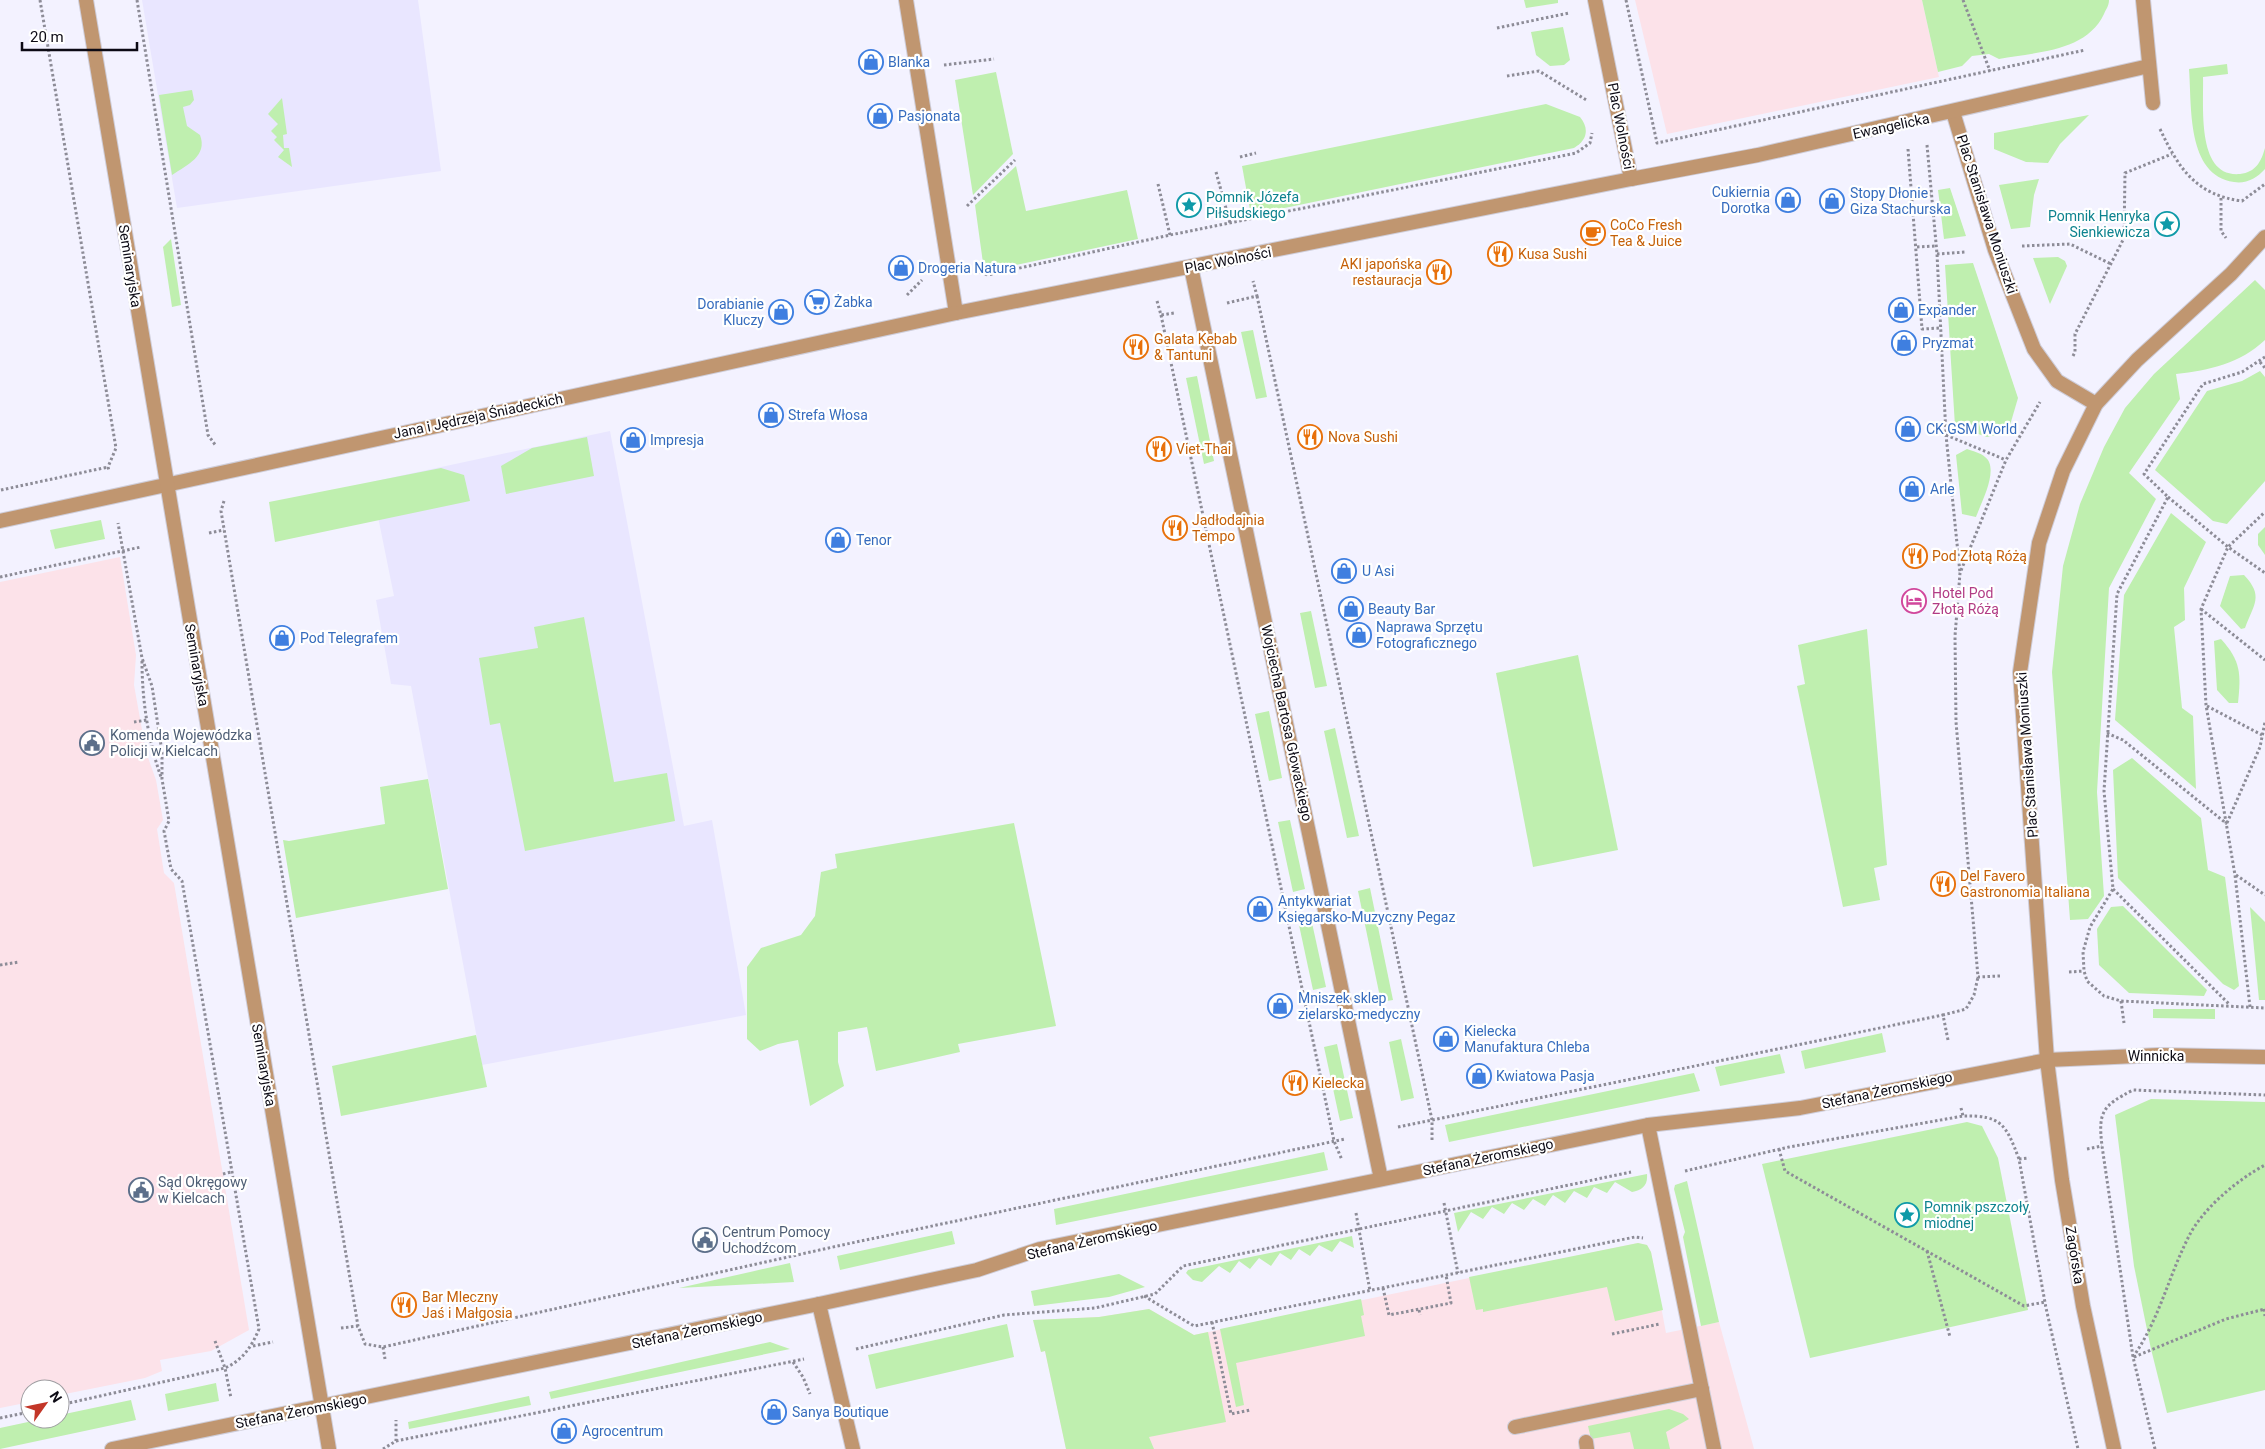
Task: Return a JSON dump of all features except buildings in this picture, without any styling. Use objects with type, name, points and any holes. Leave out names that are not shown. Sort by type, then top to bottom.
[{"type":"street","name":"Seminaryjska","points":[[86,0],[329,1449]]},
{"type":"street","points":[[906,0],[956,313]]},
{"type":"street","name":"Plac Wolności","points":[[956,313],[1632,179],[1595,0]]},
{"type":"street","points":[[2143,0],[2153,103]]},
{"type":"street","name":"Ewangelicka","points":[[1632,179],[1675,172],[1953,112],[2149,66]]},
{"type":"street","name":"Plac Stanisława Moniuszki","points":[[1953,112],[1995,250],[2034,349],[2057,382],[2096,404]]},
{"type":"street","name":"Plac Stanisława Moniuszki","points":[[2047,1060],[2020,672],[2039,543],[2063,471],[2096,404],[2137,360],[2241,264],[2265,237]]},
{"type":"street","name":"Wojciecha Bartosa Głowackiego","points":[[1191,267],[1381,1179]]},
{"type":"street","name":"Jana i Jędrzeja Śniadeckich","points":[[0,521],[956,313]]},
{"type":"street","name":"Winnicka","points":[[2047,1060],[2160,1056],[2265,1057]]},
{"type":"street","name":"Stefana Żeromskiego","points":[[112,1449],[977,1270],[1040,1249],[1648,1125],[1800,1108],[2047,1060]]},
{"type":"street","name":"Zagórska","points":[[2047,1060],[2062,1180],[2083,1306],[2114,1449]]},
{"type":"street","points":[[1648,1125],[1714,1449]]},
{"type":"street","points":[[819,1304],[853,1449]]},
{"type":"street","points":[[1515,1427],[1702,1389]]},
{"type":"path","points":[[0,490],[108,467],[116,448],[40,0]]},
{"type":"path","points":[[137,0],[208,435],[216,446],[225,444]]},
{"type":"path","points":[[1626,0],[1656,142],[2088,49]]},
{"type":"path","points":[[1963,0],[1990,71]]},
{"type":"path","points":[[1569,6],[1572,22]]},
{"type":"path","points":[[1497,28],[1570,13]]},
{"type":"path","points":[[942,56],[945,75]]},
{"type":"path","points":[[944,66],[994,60]]},
{"type":"path","points":[[1507,76],[1539,71],[1589,101]]},
{"type":"path","points":[[1587,92],[1590,109]]},
{"type":"path","points":[[2153,103],[2160,128],[2172,154],[2196,183],[2221,198],[2242,201],[2265,184]]},
{"type":"path","points":[[975,261],[982,273],[988,275],[1170,235],[1576,153],[1590,143],[1593,129]]},
{"type":"path","points":[[1927,142],[1936,246],[1946,435],[1960,573]]},
{"type":"path","points":[[1908,146],[1922,329],[1941,328]]},
{"type":"path","points":[[1240,157],[1256,153]]},
{"type":"path","points":[[966,207],[1015,160]]},
{"type":"path","points":[[1216,172],[1230,223]]},
{"type":"path","points":[[1158,184],[1170,235]]},
{"type":"path","points":[[1913,196],[1931,194]]},
{"type":"path","points":[[964,197],[968,216]]},
{"type":"path","points":[[2221,198],[2220,231],[2232,246]]},
{"type":"path","points":[[2026,245],[2070,244],[2111,264]]},
{"type":"path","points":[[1917,248],[1936,246]]},
{"type":"path","points":[[902,298],[913,291],[928,273]]},
{"type":"path","points":[[1256,296],[1432,1120],[1432,1144]]},
{"type":"path","points":[[1157,299],[1334,1141],[1346,1168]]},
{"type":"path","points":[[1161,316],[1179,312]]},
{"type":"path","points":[[2265,357],[2242,372],[2203,384],[2144,474],[2168,497],[2228,547],[2265,573]]},
{"type":"path","points":[[2260,362],[2265,368]]},
{"type":"path","points":[[1946,435],[2006,460]]},
{"type":"path","points":[[226,496],[221,511],[224,530],[358,1326],[365,1344],[383,1347],[842,1245],[1350,1138]]},
{"type":"path","points":[[2168,497],[2117,594],[2104,791],[2113,889],[2090,928],[2083,952],[2084,971],[2087,981],[2095,989],[2104,996],[2121,1001],[2265,1008]]},
{"type":"path","points":[[2250,1007],[2236,874],[2206,705],[2201,609],[2228,547],[2265,512]]},
{"type":"path","points":[[70,1403],[225,1368],[236,1363],[252,1346],[259,1329],[182,880],[171,869],[164,831],[169,821],[162,779],[162,752],[152,686],[142,658],[118,519]]},
{"type":"path","points":[[209,533],[224,530]]},
{"type":"path","points":[[0,577],[141,546]]},
{"type":"path","points":[[2201,609],[2265,660]]},
{"type":"path","points":[[142,658],[142,687],[147,720],[152,750],[162,779]]},
{"type":"path","points":[[2206,705],[2262,735]]},
{"type":"path","points":[[134,722],[147,720]]},
{"type":"path","points":[[2227,824],[2260,748],[2265,722]]},
{"type":"path","points":[[2107,732],[2123,740],[2227,824]]},
{"type":"path","points":[[2236,874],[2265,894]]},
{"type":"path","points":[[2113,889],[2230,1005]]},
{"type":"path","points":[[0,965],[19,962]]},
{"type":"path","points":[[2069,972],[2084,971]]},
{"type":"path","points":[[1396,1127],[1944,1015],[1966,1009],[1974,995],[1978,977]]},
{"type":"path","points":[[2121,1001],[2124,1023]]},
{"type":"path","points":[[1944,1015],[1948,1040]]},
{"type":"path","points":[[2155,1449],[2134,1357],[2102,1146],[2100,1124],[2102,1114],[2114,1099],[2133,1090],[2265,1095]]},
{"type":"path","points":[[1962,1108],[1963,1116]]},
{"type":"path","points":[[1680,1172],[1779,1150],[1963,1116],[1992,1118],[2003,1127],[2011,1139],[2019,1159],[2045,1302],[2078,1449]]},
{"type":"path","points":[[2087,1149],[2102,1146]]},
{"type":"path","points":[[1779,1150],[1786,1171],[2024,1306],[2045,1302]]},
{"type":"path","points":[[2019,1159],[2029,1158]]},
{"type":"path","points":[[2134,1357],[2148,1336],[2188,1237],[2212,1205],[2246,1175],[2265,1165]]},
{"type":"path","points":[[223,1174],[232,1172]]},
{"type":"path","points":[[853,1350],[1004,1315],[1095,1308],[1155,1294],[1183,1266],[1633,1172]]},
{"type":"path","points":[[1444,1203],[1458,1273]]},
{"type":"path","points":[[1357,1221],[1370,1291]]},
{"type":"path","points":[[1144,1296],[1194,1326],[1634,1237],[1646,1239]]},
{"type":"path","points":[[1926,1250],[1950,1337]]},
{"type":"path","points":[[1383,1288],[1389,1315],[1419,1310],[1452,1303],[1446,1275]]},
{"type":"path","points":[[2134,1357],[2226,1319],[2264,1309],[2265,1316]]},
{"type":"path","points":[[1419,1310],[1420,1315]]},
{"type":"path","points":[[1212,1322],[1231,1414],[1250,1410]]},
{"type":"path","points":[[1612,1334],[1665,1323]]},
{"type":"path","points":[[341,1328],[358,1326]]},
{"type":"path","points":[[216,1341],[225,1368],[232,1400]]},
{"type":"path","points":[[252,1346],[273,1342]]},
{"type":"path","points":[[383,1347],[385,1359]]},
{"type":"path","points":[[383,1449],[396,1441],[805,1359]]},
{"type":"path","points":[[0,1418],[20,1414]]},
{"type":"path","points":[[396,1420],[396,1441]]},
{"type":"shaded area","points":[[142,0],[418,0],[441,171],[177,208]]},
{"type":"shaded area","points":[[1635,0],[1922,0],[1939,77],[1667,134]]},
{"type":"shaded area","points":[[610,431],[684,826],[712,820],[746,1015],[482,1065],[411,686],[391,684],[376,600],[394,596],[371,482]]},
{"type":"shaded area","points":[[120,557],[136,655],[134,685],[146,752],[156,780],[163,820],[157,829],[164,873],[174,883],[249,1330],[211,1351],[160,1360],[162,1371],[145,1378],[70,1393],[70,1379],[20,1379],[20,1404],[0,1408],[0,582]]},
{"type":"shaded area","points":[[1638,1243],[1647,1245],[1651,1252],[1666,1333],[1719,1322],[1754,1449],[1066,1449],[1045,1351],[1041,1352],[1033,1320],[1099,1317],[1149,1309],[1194,1335]]},
{"type":"green space","points":[[1524,0],[1558,0],[1558,3],[1526,8]]},
{"type":"green space","points":[[1922,0],[2109,0],[2108,6],[2096,27],[2073,43],[2044,52],[1999,59],[1989,54],[1972,56],[1962,66],[1938,72]]},
{"type":"green space","points":[[1563,27],[1570,60],[1564,65],[1550,66],[1536,55],[1531,32]]},
{"type":"green space","points":[[2227,64],[2228,74],[2203,77],[2205,138],[2209,153],[2216,165],[2226,172],[2240,174],[2254,169],[2260,162],[2265,148],[2265,169],[2255,178],[2243,182],[2234,182],[2218,177],[2207,167],[2199,153],[2192,119],[2189,69]]},
{"type":"green space","points":[[996,72],[1013,154],[973,195],[955,80]]},
{"type":"green space","points":[[192,90],[194,100],[190,105],[183,107],[187,126],[200,135],[201,149],[195,159],[172,175],[159,95]]},
{"type":"green space","points":[[282,98],[287,134],[283,135],[284,148],[289,148],[292,167],[278,157],[284,150],[274,140],[277,137],[271,131],[278,124],[268,114]]},
{"type":"green space","points":[[1546,104],[1580,117],[1585,125],[1586,134],[1579,145],[1574,148],[1251,215],[1242,166]]},
{"type":"green space","points":[[2089,115],[2060,144],[2048,163],[2026,162],[1994,149],[1994,133]]},
{"type":"green space","points":[[1016,166],[1026,211],[1127,190],[1138,239],[988,271],[983,263],[975,205]]},
{"type":"green space","points":[[2039,179],[2034,195],[2030,227],[2011,229],[1999,185]]},
{"type":"green space","points":[[1950,188],[1966,236],[1944,239],[1938,190]]},
{"type":"green space","points":[[171,239],[181,305],[172,307],[163,247]]},
{"type":"green space","points":[[2058,257],[2065,261],[2067,266],[2050,304],[2033,258]]},
{"type":"green space","points":[[1973,263],[2018,398],[2008,432],[1987,437],[1955,426],[1945,265]]},
{"type":"green space","points":[[2255,280],[2265,290],[2265,340],[2245,355],[2224,364],[2176,374],[2180,399],[2129,473],[2156,499],[2109,588],[2097,792],[2104,896],[2088,919],[2070,920],[2052,672],[2063,566],[2080,504],[2104,447],[2125,408],[2154,374]]},
{"type":"green space","points":[[1253,330],[1267,397],[1256,399],[1241,332]]},
{"type":"green space","points":[[2260,371],[2265,377],[2265,481],[2227,524],[2213,521],[2155,470],[2207,391],[2242,381]]},
{"type":"green space","points":[[1197,376],[1214,461],[1204,464],[1186,378]]},
{"type":"green space","points":[[587,437],[594,476],[506,494],[501,466],[532,448]]},
{"type":"green space","points":[[1967,449],[1985,457],[1991,469],[1988,486],[1976,517],[1962,514],[1956,455]]},
{"type":"green space","points":[[441,468],[464,475],[470,501],[275,542],[269,502]]},
{"type":"green space","points":[[2171,513],[2206,542],[2184,588],[2185,620],[2174,627],[2182,708],[2193,716],[2196,789],[2115,720],[2124,595]]},
{"type":"green space","points":[[101,520],[105,539],[55,549],[50,530]]},
{"type":"green space","points":[[2265,527],[2265,555],[2258,545],[2258,534]]},
{"type":"green space","points":[[2244,575],[2254,589],[2255,600],[2245,628],[2241,629],[2220,606],[2230,576]]},
{"type":"green space","points":[[1311,611],[1327,686],[1315,688],[1300,613]]},
{"type":"green space","points":[[584,617],[614,782],[667,773],[675,821],[525,851],[500,723],[490,725],[479,658],[538,648],[534,627]]},
{"type":"green space","points":[[1867,629],[1887,865],[1874,868],[1880,900],[1843,907],[1797,686],[1805,684],[1798,645]]},
{"type":"green space","points":[[2221,639],[2233,654],[2238,668],[2238,703],[2229,703],[2217,690],[2214,641]]},
{"type":"green space","points":[[1578,655],[1618,850],[1533,867],[1496,673]]},
{"type":"green space","points":[[1269,711],[1282,778],[1269,781],[1255,714]]},
{"type":"green space","points":[[1335,728],[1359,836],[1347,838],[1324,731]]},
{"type":"green space","points":[[2132,758],[2201,818],[2208,870],[2225,877],[2239,986],[2234,990],[2223,984],[2118,878],[2113,770]]},
{"type":"green space","points":[[428,779],[448,889],[296,918],[283,840],[289,841],[385,824],[380,787]]},
{"type":"green space","points":[[1290,820],[1305,889],[1293,892],[1278,822]]},
{"type":"green space","points":[[1014,823],[1056,1026],[958,1044],[960,1052],[876,1071],[867,1027],[838,1032],[838,1062],[844,1086],[810,1106],[798,1040],[778,1044],[760,1051],[747,1039],[747,967],[761,948],[801,935],[815,916],[821,872],[837,868],[835,854]]},
{"type":"green space","points":[[1370,888],[1393,1000],[1381,1002],[1358,891]]},
{"type":"green space","points":[[2123,906],[2207,990],[2204,996],[2129,993],[2099,965],[2097,929],[2111,907]]},
{"type":"green space","points":[[2250,907],[2265,922],[2265,1000],[2259,1000]]},
{"type":"green space","points":[[1312,923],[1326,987],[1313,990],[1299,925]]},
{"type":"green space","points":[[2153,1009],[2215,1009],[2215,1019],[2153,1018]]},
{"type":"green space","points":[[1882,1033],[1886,1052],[1805,1069],[1801,1051]]},
{"type":"green space","points":[[476,1035],[487,1087],[341,1116],[332,1066]]},
{"type":"green space","points":[[1401,1039],[1414,1098],[1401,1101],[1389,1042]]},
{"type":"green space","points":[[1337,1044],[1353,1118],[1340,1121],[1324,1047]]},
{"type":"green space","points":[[1780,1054],[1785,1073],[1720,1086],[1715,1067]]},
{"type":"green space","points":[[1694,1073],[1700,1091],[1449,1142],[1445,1125]]},
{"type":"green space","points":[[2151,1099],[2265,1102],[2265,1390],[2167,1413],[2151,1349],[2134,1266],[2115,1115]]},
{"type":"green space","points":[[1967,1122],[1982,1126],[1998,1158],[2028,1310],[1810,1358],[1762,1164]]},
{"type":"green space","points":[[1324,1152],[1328,1170],[1056,1225],[1054,1209]]},
{"type":"green space","points":[[1647,1174],[1644,1187],[1632,1192],[1615,1182],[1607,1193],[1594,1187],[1587,1198],[1574,1191],[1565,1203],[1553,1195],[1545,1206],[1533,1199],[1524,1210],[1512,1203],[1504,1214],[1492,1207],[1483,1219],[1471,1212],[1458,1232],[1454,1213]]},
{"type":"green space","points":[[1687,1181],[1719,1322],[1701,1326],[1683,1237],[1685,1232],[1674,1189],[1675,1185]]},
{"type":"green space","points":[[952,1231],[955,1244],[840,1270],[837,1256]]},
{"type":"green space","points":[[1352,1236],[1354,1248],[1340,1241],[1332,1252],[1319,1245],[1310,1256],[1299,1249],[1291,1260],[1280,1253],[1271,1266],[1259,1258],[1250,1269],[1239,1261],[1230,1273],[1219,1266],[1202,1282],[1193,1280],[1186,1273],[1188,1270]]},
{"type":"green space","points":[[1638,1243],[1647,1245],[1651,1252],[1663,1310],[1615,1321],[1607,1287],[1483,1312],[1483,1309],[1476,1310],[1469,1277]]},
{"type":"green space","points":[[790,1263],[794,1282],[679,1288]]},
{"type":"green space","points":[[1119,1274],[1145,1287],[1109,1297],[1034,1306],[1031,1291]]},
{"type":"green space","points":[[1361,1299],[1364,1315],[1361,1316],[1365,1336],[1236,1363],[1244,1405],[1236,1407],[1220,1329]]},
{"type":"green space","points":[[1149,1309],[1194,1335],[1208,1332],[1226,1422],[1149,1437],[1154,1449],[1066,1449],[1045,1351],[1041,1352],[1033,1320],[1099,1317]]},
{"type":"green space","points":[[1007,1324],[1014,1357],[876,1389],[868,1355]]},
{"type":"green space","points":[[770,1342],[790,1349],[551,1399],[549,1392]]},
{"type":"green space","points":[[216,1383],[219,1401],[168,1411],[165,1394]]},
{"type":"green space","points":[[529,1396],[531,1405],[409,1429],[408,1422]]},
{"type":"green space","points":[[131,1400],[136,1420],[0,1449],[0,1428],[20,1424],[20,1429],[70,1429],[70,1413]]},
{"type":"green space","points":[[1669,1409],[1683,1414],[1689,1419],[1666,1432],[1670,1449],[1634,1449],[1630,1432],[1591,1439],[1588,1426]]},
{"type":"place","name":"Blanka","points":[[871,62]]},
{"type":"place","name":"Pasjonata","points":[[880,116]]},
{"type":"place","name":"Cukiernia Dorotka","points":[[1788,200]]},
{"type":"place","name":"Stopy Dłonie Giza Stachurska","points":[[1832,201]]},
{"type":"place","name":"Pomnik Józefa Piłsudskiego","points":[[1189,205]]},
{"type":"place","name":"Pomnik Henryka Sienkiewicza","points":[[2167,224]]},
{"type":"place","name":"CoCo Fresh Tea & Juice","points":[[1593,233]]},
{"type":"place","name":"Kusa Sushi","points":[[1500,254]]},
{"type":"place","name":"Drogeria Natura","points":[[901,268]]},
{"type":"place","name":"AKI japońska restauracja","points":[[1439,272]]},
{"type":"place","name":"Żabka","points":[[817,302]]},
{"type":"place","name":"Expander","points":[[1901,310]]},
{"type":"place","name":"Dorabianie Kluczy","points":[[781,312]]},
{"type":"place","name":"Pryzmat","points":[[1904,343]]},
{"type":"place","name":"Galata Kebab & Tantuni","points":[[1136,347]]},
{"type":"place","name":"Strefa Włosa","points":[[771,415]]},
{"type":"place","name":"CK GSM World","points":[[1908,429]]},
{"type":"place","name":"Nova Sushi","points":[[1310,437]]},
{"type":"place","name":"Impresja","points":[[633,440]]},
{"type":"place","name":"Viet-Thai","points":[[1159,449]]},
{"type":"place","name":"Arle","points":[[1912,489]]},
{"type":"place","name":"Jadłodajnia Tempo","points":[[1175,528]]},
{"type":"place","name":"Tenor","points":[[838,540]]},
{"type":"place","name":"Pod Złotą Różą","points":[[1915,556]]},
{"type":"place","name":"U Asi","points":[[1344,571]]},
{"type":"place","name":"Hotel Pod Złotą Różą","points":[[1914,601]]},
{"type":"place","name":"Beauty Bar","points":[[1351,609]]},
{"type":"place","name":"Naprawa Sprzętu Fotograficznego","points":[[1359,635]]},
{"type":"place","name":"Pod Telegrafem","points":[[282,638]]},
{"type":"place","name":"Komenda Wojewódzka Policji w Kielcach","points":[[92,743]]},
{"type":"place","name":"Del Favero Gastronomia Italiana","points":[[1943,884]]},
{"type":"place","name":"Antykwariat Księgarsko-Muzyczny Pegaz","points":[[1260,909]]},
{"type":"place","name":"Mniszek sklep zielarsko-medyczny","points":[[1280,1006]]},
{"type":"place","name":"Kielecka Manufaktura Chleba","points":[[1446,1039]]},
{"type":"place","name":"Kwiatowa Pasja","points":[[1479,1076]]},
{"type":"place","name":"Kielecka","points":[[1295,1083]]},
{"type":"place","name":"Sąd Okręgowy w Kielcach","points":[[141,1190]]},
{"type":"place","name":"Pomnik pszczoły miodnej","points":[[1907,1215]]},
{"type":"place","name":"Centrum Pomocy Uchodźcom","points":[[705,1240]]},
{"type":"place","name":"Bar Mleczny Jaś i Małgosia","points":[[404,1305]]},
{"type":"place","name":"Sanya Boutique","points":[[774,1412]]},
{"type":"place","name":"Agrocentrum","points":[[564,1431]]}]
